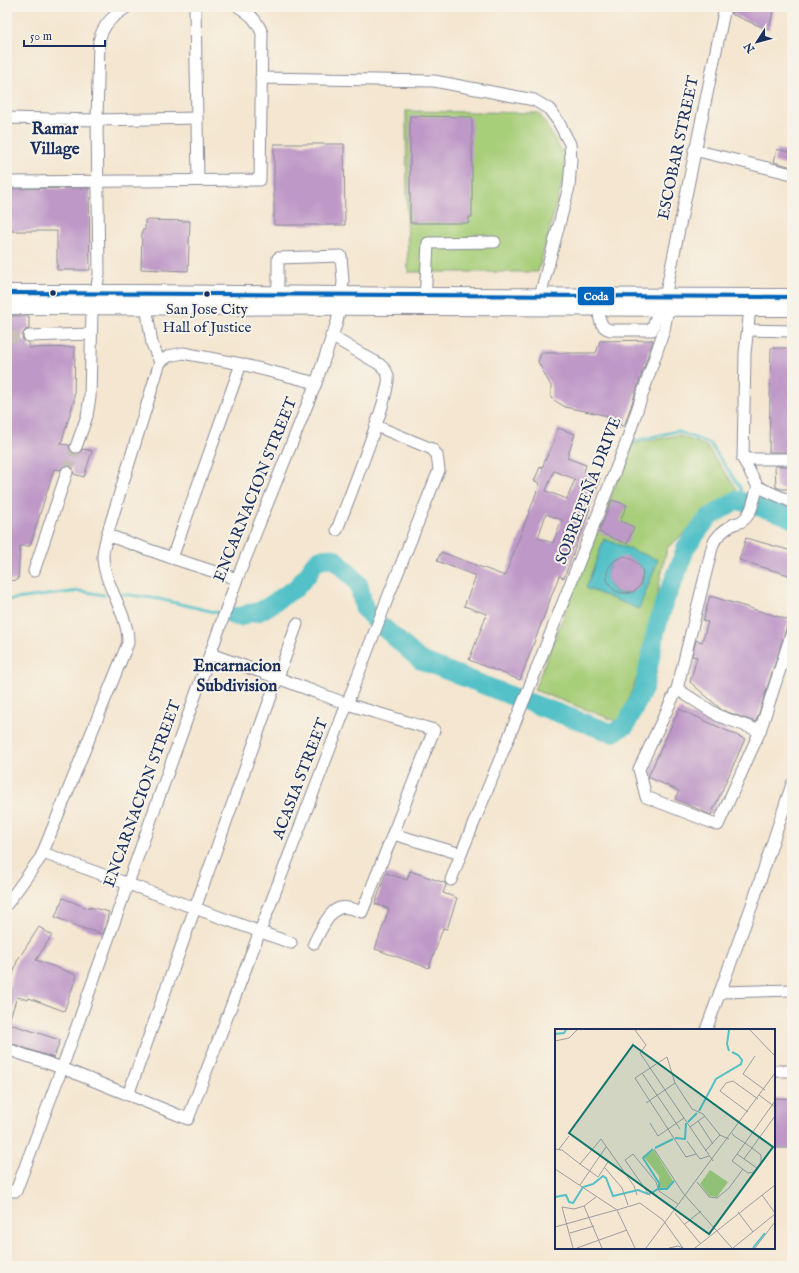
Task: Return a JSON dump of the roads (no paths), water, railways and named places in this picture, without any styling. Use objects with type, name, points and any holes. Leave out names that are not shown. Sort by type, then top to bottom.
[{"type":"highway","points":[[7,293],[94,299],[600,302],[750,309],[792,308]]},
{"type":"highway","points":[[145,299],[276,294],[341,301]]},
{"type":"highway","points":[[425,301],[540,296],[600,302]]},
{"type":"highway","points":[[664,304],[792,297]]},
{"type":"highway","points":[[7,306],[94,299]]},
{"type":"street","points":[[76,447],[87,416],[90,397],[91,334],[94,299],[99,275],[98,50],[101,32],[105,24],[127,7]]},
{"type":"street","points":[[195,7],[198,180]]},
{"type":"street","points":[[7,182],[260,180],[262,33],[253,17],[239,7]]},
{"type":"street","name":"ESCOBAR STREET","points":[[664,304],[694,150],[725,7]]},
{"type":"street","points":[[261,78],[434,81],[534,100],[549,109],[558,121],[570,144],[571,160],[569,187],[540,296]]},
{"type":"street","points":[[7,118],[98,120],[197,118]]},
{"type":"street","points":[[694,150],[792,174]]},
{"type":"street","points":[[425,301],[428,244],[495,242]]},
{"type":"street","name":"ENCARNACION STREET","points":[[11,1191],[62,1068],[237,579],[316,382],[337,322],[343,282],[341,256],[278,258],[278,284],[276,294]]},
{"type":"street","points":[[145,299],[152,344],[160,362]]},
{"type":"street","points":[[600,302],[600,324],[604,328],[610,330],[652,330],[664,304]]},
{"type":"street","name":"SOBREPEÑA DRIVE","points":[[451,880],[625,446],[664,330],[664,304]]},
{"type":"street","points":[[750,309],[745,353],[743,459],[758,487],[792,502]]},
{"type":"street","points":[[748,330],[792,330]]},
{"type":"street","points":[[29,336],[91,334]]},
{"type":"street","points":[[331,336],[379,364],[385,370],[388,377],[388,384],[376,426],[337,530]]},
{"type":"street","points":[[7,904],[43,853],[128,642],[126,631],[105,570],[103,557],[107,535],[160,362],[169,356],[183,353],[241,364],[316,382]]},
{"type":"street","points":[[172,558],[241,364]]},
{"type":"street","name":"ACASIA STREET","points":[[128,1095],[188,1119],[388,597],[439,470],[437,455],[432,449],[376,426]]},
{"type":"street","points":[[743,459],[792,459]]},
{"type":"street","points":[[34,570],[68,472]]},
{"type":"street","points":[[758,487],[753,499],[752,511],[742,522],[730,526],[720,534],[712,544],[677,689],[640,769],[646,797],[718,825],[760,731],[792,632]]},
{"type":"street","points":[[107,535],[237,579]]},
{"type":"street","points":[[7,1049],[62,1068],[128,1095],[297,624]]},
{"type":"street","points":[[210,654],[347,704],[434,730],[362,912],[350,908],[340,908],[332,913],[314,943]]},
{"type":"street","points":[[677,689],[719,716],[760,731]]},
{"type":"street","points":[[706,1029],[752,904],[792,784]]},
{"type":"street","points":[[393,834],[461,854]]},
{"type":"street","points":[[43,853],[291,943]]},
{"type":"street","points":[[720,992],[792,990]]},
{"type":"street","points":[[775,1071],[792,1071]]},
{"type":"water","points":[[604,539],[658,560],[639,609],[586,588]],"holes":[[[628,558],[638,565],[642,572],[642,580],[638,587],[631,592],[623,594],[616,592],[609,584],[607,577],[611,564],[616,560]]]},
{"type":"waterway","points":[[632,442],[677,431],[710,444],[740,487],[743,502]]},
{"type":"waterway","points":[[528,702],[612,733],[626,725],[644,688],[656,630],[665,600],[686,547],[708,518],[737,500],[785,515],[792,519]]},
{"type":"waterway","points":[[234,616],[240,617],[258,612],[269,606],[296,588],[309,573],[313,565],[320,559],[333,558],[352,576],[359,585],[364,608],[372,617]]},
{"type":"waterway","points":[[7,600],[80,591],[104,595]]},
{"type":"waterway","points":[[123,594],[159,599],[219,613]]},
{"type":"waterway","points":[[384,628],[420,660],[514,697]]},
{"type":"tunnel","points":[[7,337],[29,336]]},
{"type":"tunnel","points":[[67,472],[76,447]]},
{"type":"place","name":"San Jose City Hall of Justice","points":[[207,294]]},
{"type":"district","name":"Ramar Village","points":[[55,139]]},
{"type":"district","name":"Encarnacion Subdivision","points":[[237,676]]}]
